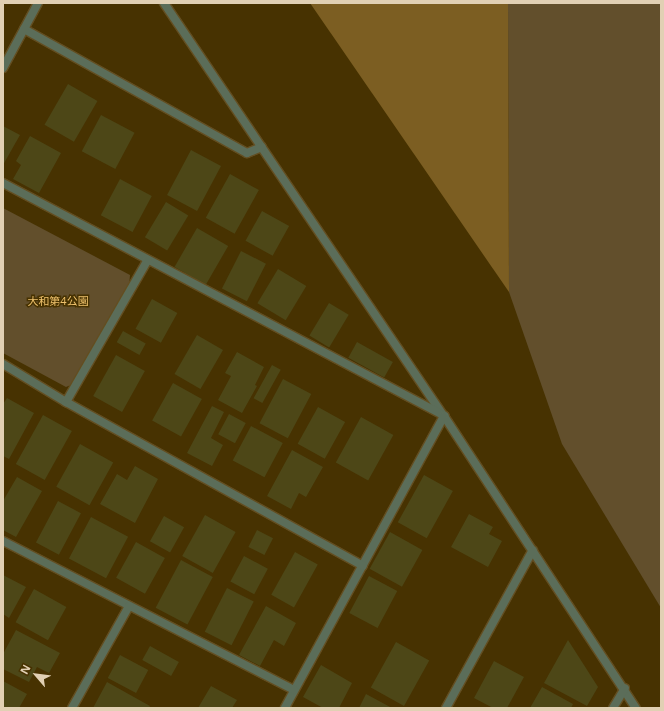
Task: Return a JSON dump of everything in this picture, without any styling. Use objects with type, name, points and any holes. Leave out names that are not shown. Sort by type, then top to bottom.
[{"type":"street","points":[[3,68],[38,3]]},
{"type":"street","points":[[164,3],[444,416],[636,708]]},
{"type":"street","points":[[24,29],[247,153],[262,147]]},
{"type":"street","points":[[3,183],[444,416]]},
{"type":"street","points":[[66,402],[147,260]]},
{"type":"street","points":[[3,364],[66,402],[363,566]]},
{"type":"street","points":[[285,708],[444,416]]},
{"type":"street","points":[[3,541],[294,690]]},
{"type":"street","points":[[446,708],[533,550]]},
{"type":"street","points":[[72,708],[129,606]]},
{"type":"street","points":[[613,708],[624,688]]},
{"type":"green space","points":[[508,3],[661,3],[661,608],[562,444],[509,292]]},
{"type":"green space","name":"大和第4公園","points":[[3,208],[130,275],[129,286],[73,384],[66,387],[3,353]]},
{"type":"shaded area","points":[[310,3],[508,3],[509,292]]},
{"type":"building","points":[[68,84],[97,101],[74,142],[45,125]]},
{"type":"building","points":[[101,115],[135,133],[115,169],[82,151]]},
{"type":"building","points":[[3,126],[20,135],[3,165]]},
{"type":"building","points":[[30,136],[61,153],[39,193],[13,179],[21,165],[16,161]]},
{"type":"building","points":[[191,150],[221,166],[197,211],[167,195]]},
{"type":"building","points":[[230,174],[259,190],[235,234],[206,218]]},
{"type":"building","points":[[120,179],[152,196],[133,232],[101,215]]},
{"type":"building","points":[[166,202],[188,215],[167,251],[145,237]]},
{"type":"building","points":[[262,211],[289,226],[273,256],[246,241]]},
{"type":"building","points":[[197,228],[228,246],[206,285],[175,267]]},
{"type":"building","points":[[241,251],[266,264],[247,301],[222,288]]},
{"type":"building","points":[[278,269],[306,286],[286,320],[257,303]]},
{"type":"building","points":[[152,299],[177,313],[161,343],[136,329]]},
{"type":"building","points":[[329,303],[349,315],[329,347],[309,336]]},
{"type":"building","points":[[123,331],[146,344],[139,355],[117,342]]},
{"type":"building","points":[[197,335],[223,350],[200,389],[174,374]]},
{"type":"building","points":[[357,342],[393,362],[384,378],[348,358]]},
{"type":"building","points":[[237,352],[264,367],[255,385],[257,386],[242,413],[218,400],[231,376],[225,373]]},
{"type":"building","points":[[116,355],[145,371],[122,412],[93,396]]},
{"type":"building","points":[[272,365],[281,370],[262,403],[254,398]]},
{"type":"building","points":[[283,379],[311,394],[288,438],[260,423]]},
{"type":"building","points":[[173,383],[202,399],[181,437],[152,421]]},
{"type":"building","points":[[7,398],[34,413],[9,459],[3,456],[3,404]]},
{"type":"building","points":[[212,406],[224,412],[211,438],[223,445],[212,466],[187,453]]},
{"type":"building","points":[[318,407],[345,422],[325,459],[298,444]]},
{"type":"building","points":[[229,414],[246,423],[235,443],[218,434]]},
{"type":"building","points":[[43,415],[72,431],[45,480],[16,464]]},
{"type":"building","points":[[361,417],[393,435],[368,480],[336,462]]},
{"type":"building","points":[[251,426],[283,443],[264,477],[233,460]]},
{"type":"building","points":[[80,444],[113,462],[89,505],[56,487]]},
{"type":"building","points":[[292,450],[323,467],[306,497],[299,493],[291,509],[267,496]]},
{"type":"building","points":[[135,466],[158,479],[135,523],[100,504],[117,474],[127,480]]},
{"type":"building","points":[[424,475],[453,491],[427,538],[398,522]]},
{"type":"building","points":[[17,477],[42,491],[16,537],[3,530],[3,501]]},
{"type":"building","points":[[58,501],[81,513],[59,555],[36,542]]},
{"type":"building","points":[[469,514],[493,527],[489,534],[502,541],[488,567],[451,547]]},
{"type":"building","points":[[205,515],[236,532],[213,573],[182,556]]},
{"type":"building","points":[[164,516],[184,527],[170,553],[150,541]]},
{"type":"building","points":[[91,517],[128,537],[106,578],[69,558]]},
{"type":"building","points":[[257,530],[273,538],[264,555],[248,547]]},
{"type":"building","points":[[390,532],[422,550],[402,587],[370,569]]},
{"type":"building","points":[[136,542],[165,558],[145,594],[116,578]]},
{"type":"building","points":[[295,552],[318,565],[294,607],[271,595]]},
{"type":"building","points":[[244,556],[268,569],[254,594],[230,582]]},
{"type":"building","points":[[181,560],[213,577],[187,625],[156,608]]},
{"type":"building","points":[[3,575],[26,587],[9,618],[3,614]]},
{"type":"building","points":[[369,576],[397,591],[378,628],[349,613]]},
{"type":"building","points":[[227,588],[254,602],[231,645],[205,632]]},
{"type":"building","points":[[34,589],[66,607],[48,640],[16,622]]},
{"type":"building","points":[[266,606],[296,623],[284,646],[274,640],[260,666],[239,655]]},
{"type":"building","points":[[16,630],[60,653],[49,673],[37,667],[29,682],[3,669],[3,654]]},
{"type":"building","points":[[568,640],[598,687],[587,706],[544,683]]},
{"type":"building","points":[[396,642],[429,660],[404,706],[371,687]]},
{"type":"building","points":[[150,646],[179,662],[171,676],[142,660]]},
{"type":"building","points":[[120,655],[148,670],[136,693],[108,678]]},
{"type":"building","points":[[494,661],[524,677],[507,708],[493,708],[474,698]]},
{"type":"building","points":[[321,665],[352,683],[339,708],[323,708],[303,697]]},
{"type":"building","points":[[3,681],[27,694],[19,708],[3,708]]},
{"type":"building","points":[[107,682],[150,706],[149,708],[93,708]]},
{"type":"building","points":[[211,686],[237,700],[232,708],[198,708]]},
{"type":"building","points":[[542,687],[573,704],[571,708],[530,708]]},
{"type":"building","points":[[366,694],[392,708],[359,708]]}]
